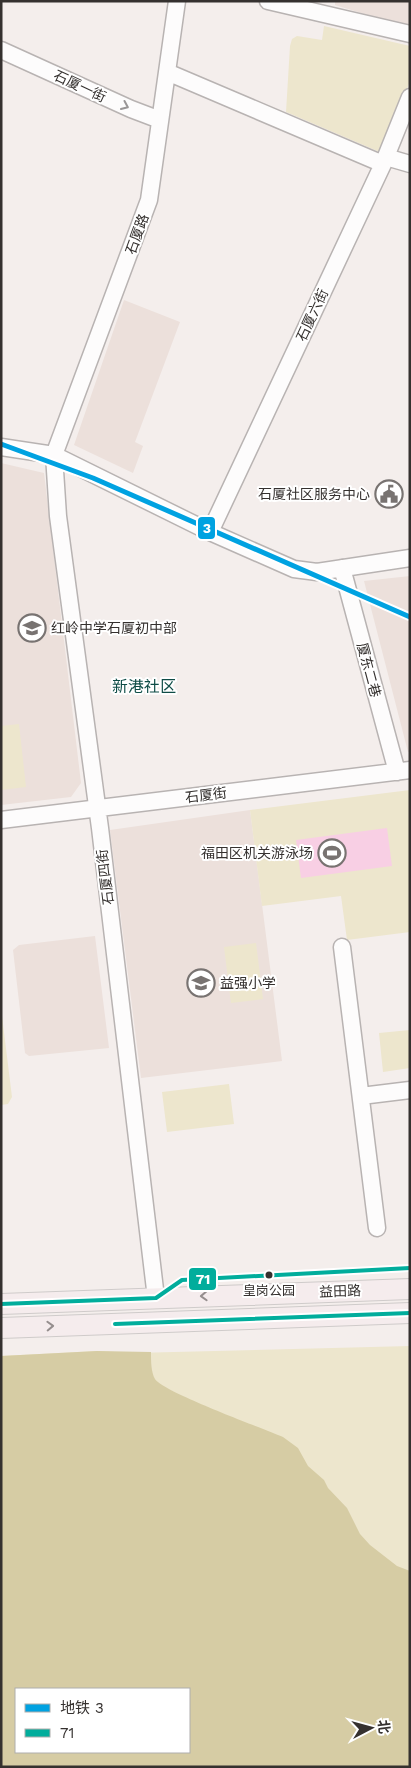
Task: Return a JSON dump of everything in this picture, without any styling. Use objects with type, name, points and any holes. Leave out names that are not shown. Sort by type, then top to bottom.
[{"type":"main road","name":"益田路","points":[[1,1304],[410,1289]]},
{"type":"main road","name":"益田路","points":[[1,1328],[410,1314]]},
{"type":"street","name":"石厦路","points":[[54,455],[149,200],[177,1]]},
{"type":"street","points":[[268,1],[410,34]]},
{"type":"street","name":"石厦一街","points":[[1,50],[131,109],[160,120]]},
{"type":"street","points":[[167,72],[384,160],[410,164]]},
{"type":"street","name":"石厦六街","points":[[210,532],[384,160],[410,97]]},
{"type":"street","points":[[1,447],[54,455],[210,532],[294,569],[317,572],[410,558]]},
{"type":"street","name":"石厦四街","points":[[54,455],[58,516],[97,808],[156,1298]]},
{"type":"street","name":"厦东二巷","points":[[342,568],[404,771]]},
{"type":"street","name":"石厦街","points":[[1,820],[404,771]]},
{"type":"street","points":[[342,947],[377,1228]]},
{"type":"street","points":[[361,1096],[410,1090]]},
{"type":"shaded area","points":[[335,1],[410,1],[410,28],[335,5]]},
{"type":"shaded area","points":[[324,26],[410,46],[410,81],[382,153],[286,112],[292,39],[297,36],[322,40]]},
{"type":"shaded area","points":[[124,300],[180,322],[135,442],[143,446],[133,473],[74,445]]},
{"type":"shaded area","name":"红岭中学石厦初中部","points":[[1,463],[44,473],[81,783],[71,797],[1,805]]},
{"type":"shaded area","points":[[410,576],[410,752],[408,752],[364,581]]},
{"type":"shaded area","points":[[19,724],[26,787],[1,790],[1,726]]},
{"type":"shaded area","name":"福田区机关游泳场","points":[[410,790],[410,932],[347,940],[341,896],[262,906],[250,810]]},
{"type":"shaded area","name":"益强小学","points":[[250,810],[282,1061],[141,1078],[110,830]]},
{"type":"shaded area","name":"福田区机关游泳场","points":[[387,828],[392,866],[301,878],[296,840]]},
{"type":"shaded area","points":[[95,936],[109,1048],[29,1056],[25,1053],[13,950],[19,945]]},
{"type":"shaded area","points":[[256,943],[263,999],[231,1003],[224,947]]},
{"type":"shaded area","points":[[1,1008],[12,1097],[8,1104],[1,1105]]},
{"type":"shaded area","points":[[410,1030],[410,1068],[383,1072],[379,1033]]},
{"type":"shaded area","points":[[229,1084],[234,1124],[167,1132],[162,1092]]},
{"type":"shaded area","points":[[410,1346],[410,1767],[1,1767],[1,1356],[97,1351],[133,1353]]},
{"type":"shaded area","points":[[97,1351],[151,1352],[155,1379],[162,1385],[193,1401],[283,1437],[298,1448],[308,1466],[324,1480],[328,1488],[347,1508],[360,1534],[370,1545],[397,1566],[410,1571],[410,1767],[1,1767],[1,1356]]},
{"type":"metro line","name":"3","points":[[1,444],[93,478],[410,617]]},
{"type":"transit line","name":"71","points":[[1,1304],[156,1298],[182,1280],[410,1268]]},
{"type":"transit line","name":"71","points":[[115,1324],[410,1313]]},
{"type":"place","name":"石厦社区服务中心","points":[[389,494]]},
{"type":"place","name":"红岭中学石厦初中部","points":[[32,628]]},
{"type":"place","name":"福田区机关游泳场","points":[[332,853]]},
{"type":"place","name":"益强小学","points":[[201,983]]},
{"type":"place","name":"皇岗公园","points":[[269,1275]]},
{"type":"district","name":"新港社区","points":[[144,686]]}]
